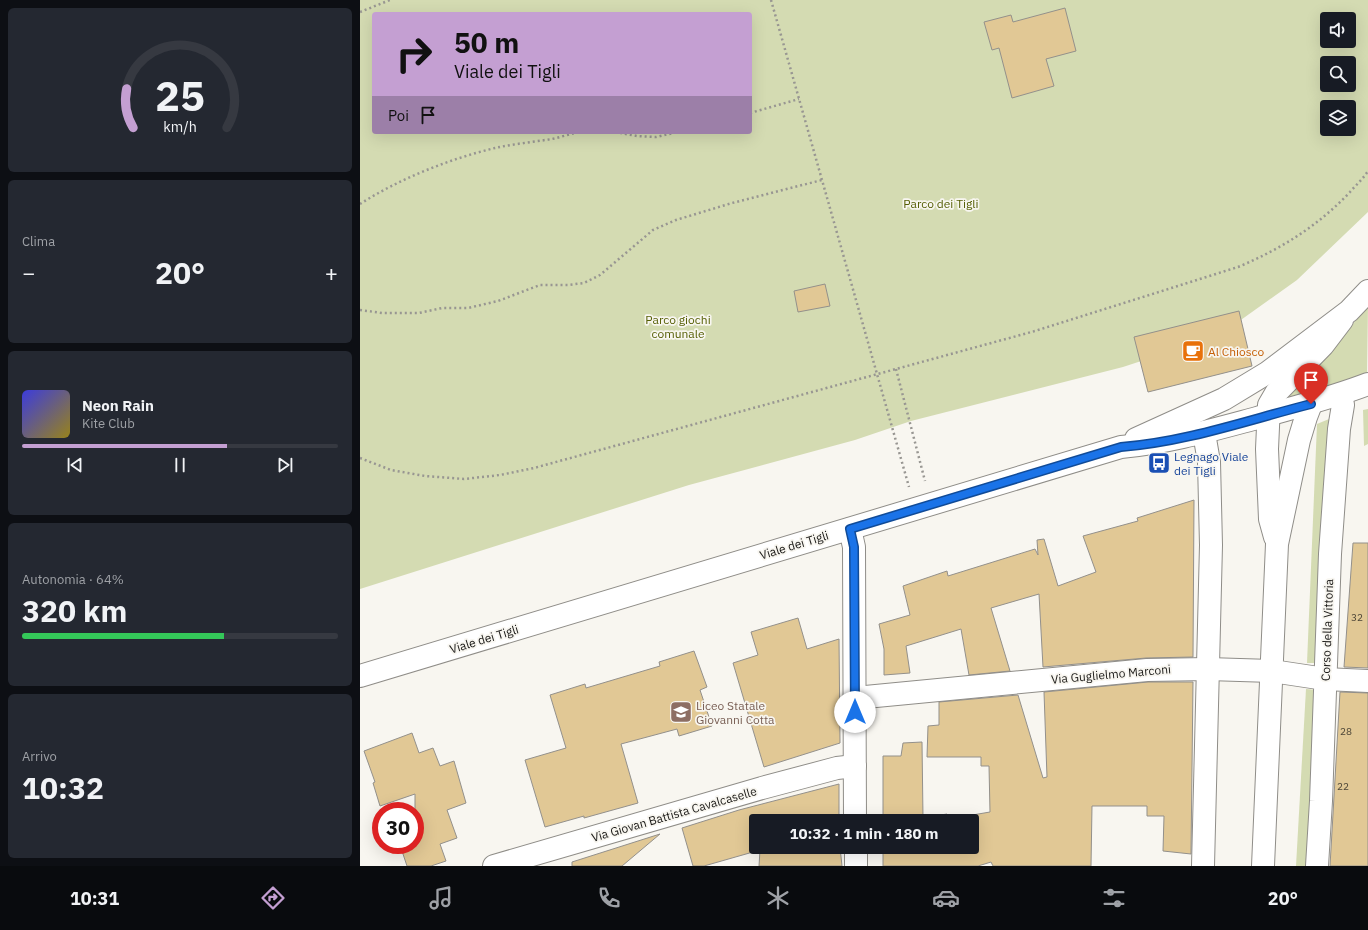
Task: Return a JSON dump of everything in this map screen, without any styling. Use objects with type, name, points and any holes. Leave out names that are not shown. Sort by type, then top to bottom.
[{"type":"street","points":[[1121,447],[1143,435],[1224,399],[1267,373],[1348,311],[1368,291]]},
{"type":"street","points":[[1277,544],[1270,519],[1267,449],[1269,405],[1276,393],[1323,345],[1348,311]]},
{"type":"street","name":"Viale dei Tigli","points":[[360,676],[1121,447],[1143,445],[1204,433],[1311,404],[1368,384]]},
{"type":"street","name":"Corso della Vittoria","points":[[1317,866],[1334,507],[1339,429],[1343,405],[1341,394]]},
{"type":"street","points":[[1263,866],[1277,544],[1299,440],[1311,404]]},
{"type":"street","points":[[1203,866],[1211,545],[1209,462],[1204,433]]},
{"type":"street","points":[[850,529],[854,547],[855,814]]},
{"type":"street","name":"Via Guglielmo Marconi","points":[[855,698],[1147,670],[1208,669],[1272,671],[1325,679],[1368,680]]},
{"type":"street","name":"Via Giovan Battista Cavalcaselle","points":[[494,866],[762,788],[837,768],[855,766]]},
{"type":"street","points":[[856,854],[856,866]]},
{"type":"path","points":[[360,12],[390,0]]},
{"type":"path","points":[[772,0],[908,485]]},
{"type":"path","points":[[752,111],[799,99]]},
{"type":"path","points":[[360,204],[380,191],[465,156],[496,148],[552,139],[571,134]]},
{"type":"path","points":[[626,134],[656,138],[671,134]]},
{"type":"path","points":[[360,458],[391,470],[425,476],[464,479],[500,475],[534,468],[1035,331],[1238,266],[1265,255],[1292,240],[1318,222],[1344,198],[1368,172]]},
{"type":"path","points":[[360,310],[382,313],[419,313],[442,308],[468,308],[498,300],[540,285],[568,285],[584,283],[600,275],[648,234],[676,220],[732,203],[822,180]]},
{"type":"path","points":[[896,369],[932,504]]},
{"type":"green space","name":"Parco dei Tigli","points":[[360,0],[1368,0],[1368,212],[1297,280],[1238,322],[1196,343],[1123,367],[911,421],[855,440],[689,485],[360,589]]},
{"type":"green space","points":[[1368,305],[1367,374],[1288,400],[1285,396],[1337,344]]},
{"type":"green space","points":[[1368,409],[1368,444],[1364,446],[1363,410]]},
{"type":"green space","points":[[1329,419],[1318,663],[1307,663],[1317,424]]},
{"type":"green space","points":[[1306,689],[1317,690],[1306,866],[1296,866]]},
{"type":"building","points":[[1065,8],[1076,51],[1046,59],[1054,86],[1012,98],[999,48],[992,50],[984,22],[1011,15],[1013,22]]},
{"type":"building","points":[[825,284],[830,306],[798,312],[794,291]]},
{"type":"building","name":"Al Chiosco","points":[[1239,311],[1252,366],[1148,392],[1134,337]]},
{"type":"building","points":[[1194,500],[1193,657],[1146,658],[1043,667],[1039,594],[991,608],[1010,671],[969,675],[961,629],[906,646],[910,673],[884,675],[884,649],[879,624],[910,615],[903,586],[947,571],[948,576],[1035,549],[1038,555],[1037,540],[1044,539],[1058,586],[1096,572],[1083,536],[1138,521],[1137,518]]},
{"type":"building","points":[[1353,543],[1368,543],[1368,668],[1344,667]]},
{"type":"building","points":[[798,618],[807,649],[839,639],[840,743],[764,767],[733,663],[758,655],[751,632]]},
{"type":"building","points":[[694,651],[707,687],[700,690],[712,726],[679,736],[677,729],[621,744],[638,803],[545,827],[525,760],[566,748],[550,695],[585,684],[586,688],[660,666],[659,662]]},
{"type":"building","points":[[1148,682],[1193,682],[1191,854],[1163,851],[1164,816],[1147,816],[1147,806],[1092,806],[1091,866],[993,866],[991,862],[978,866],[883,866],[883,854],[979,854],[978,814],[990,812],[989,766],[981,766],[981,757],[927,757],[928,726],[939,725],[939,702],[1018,695],[1043,778],[1047,777],[1044,692]]},
{"type":"building","points":[[1340,692],[1368,693],[1368,866],[1330,866]]},
{"type":"building","points":[[412,733],[419,753],[433,748],[440,766],[454,761],[466,803],[447,810],[457,838],[440,844],[446,861],[431,866],[407,866],[403,854],[424,854],[424,802],[415,802],[415,794],[392,802],[379,802],[373,783],[375,782],[364,751]]},
{"type":"building","points":[[922,742],[923,814],[883,814],[883,756],[901,756],[903,743]]},
{"type":"building","points":[[839,784],[839,814],[749,814],[749,853],[704,866],[693,866],[682,828],[739,810]]},
{"type":"building","points":[[660,834],[622,866],[572,866],[572,862]]},
{"type":"building","points":[[760,854],[841,854],[842,866],[759,866]]},
{"type":"place","name":"Al Chiosco","points":[[1193,351]]},
{"type":"place","name":"Legnago Viale dei Tigli","points":[[1159,463]]},
{"type":"place","name":"Liceo Statale Giovanni Cotta","points":[[681,712]]},
{"type":"route","points":[[855,712],[854,547],[850,529],[1121,447],[1143,445],[1204,433],[1311,404]]},
{"type":"park label","name":"Parco giochi comunale","points":[[678,326]]}]
